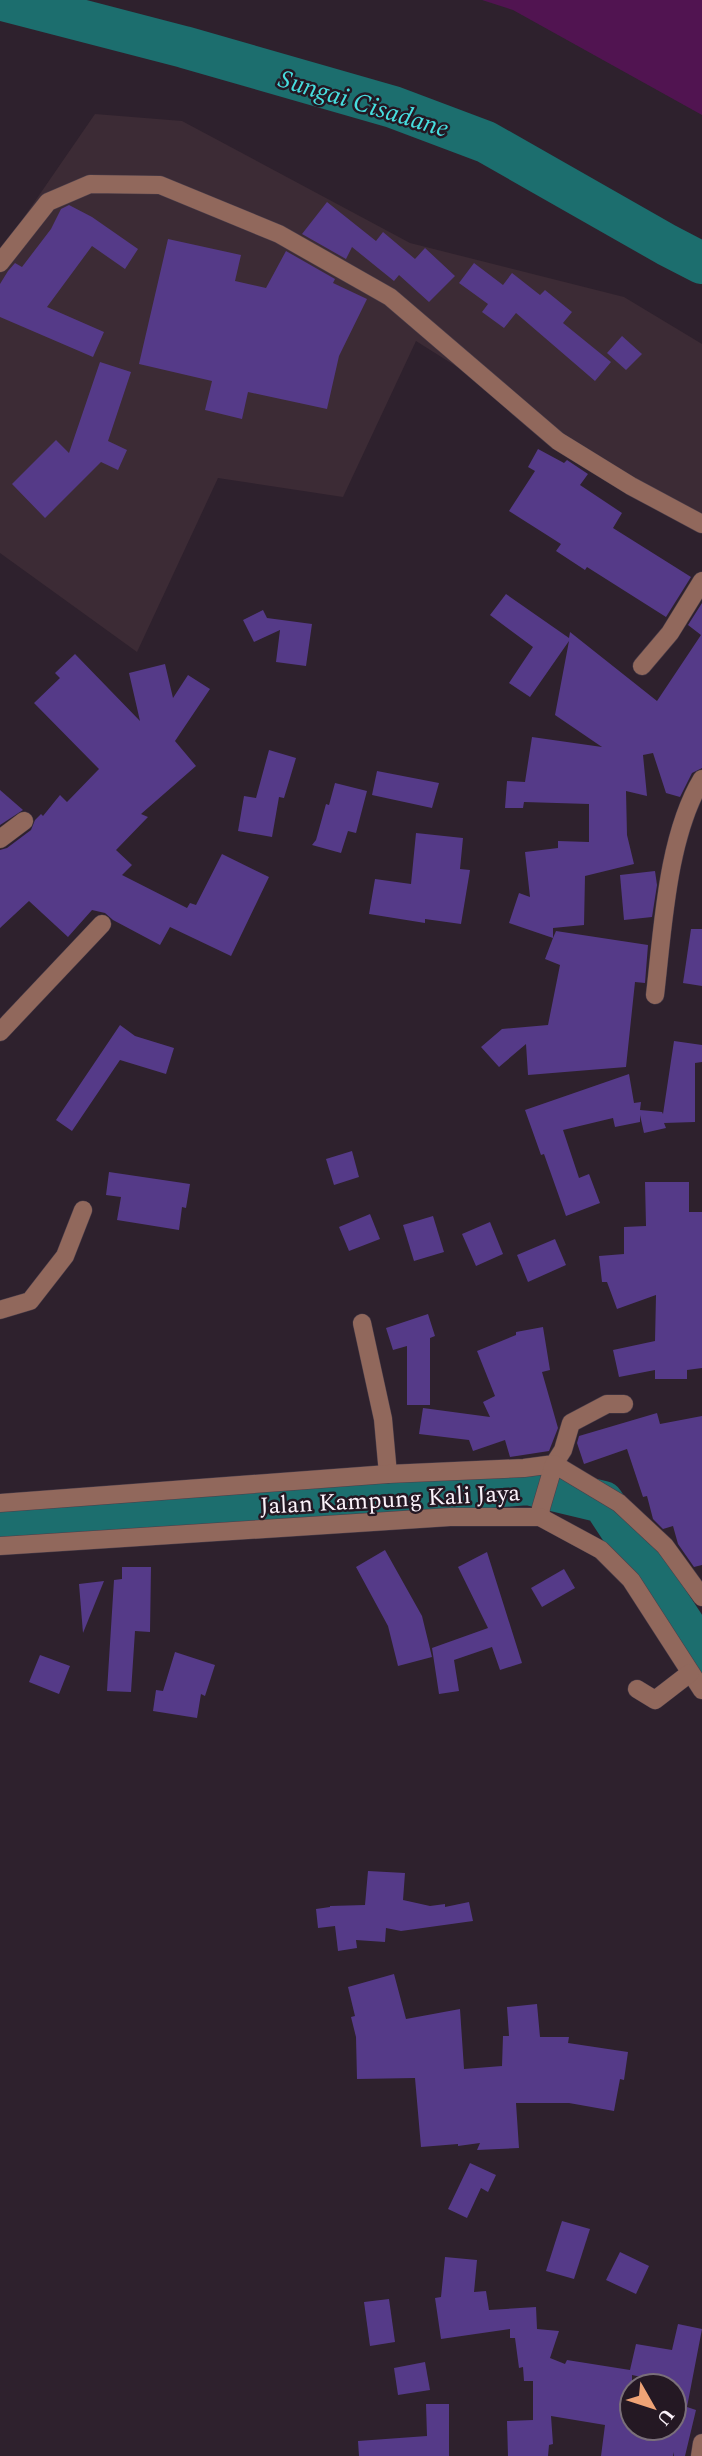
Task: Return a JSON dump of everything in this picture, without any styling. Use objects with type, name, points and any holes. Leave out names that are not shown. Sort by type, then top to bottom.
[{"type":"street","points":[[0,263],[48,202],[90,184],[160,185],[279,234],[390,297],[558,441],[631,486],[702,524]]},
{"type":"street","points":[[642,666],[670,633],[702,581]]},
{"type":"street","points":[[655,995],[671,865],[694,793],[702,779]]},
{"type":"street","points":[[0,839],[24,821]]},
{"type":"street","points":[[0,1032],[102,923]]},
{"type":"street","points":[[0,1310],[30,1301],[65,1256],[83,1210]]},
{"type":"street","points":[[362,1323],[383,1419],[388,1474]]},
{"type":"street","points":[[540,1513],[552,1471],[563,1450],[571,1423],[607,1404],[624,1404]]},
{"type":"street","points":[[0,1503],[388,1474],[524,1468],[552,1471],[619,1503],[665,1546],[702,1597]]},
{"type":"street","name":"Jalan Kampung Kali Jaya","points":[[0,1546],[540,1513],[601,1550],[631,1580],[702,1690]]},
{"type":"street","points":[[637,1689],[654,1700],[690,1673]]},
{"type":"street","points":[[700,2456],[702,2443]]},
{"type":"shaded area","points":[[482,0],[702,0],[702,115],[513,10]]},
{"type":"shaded area","points":[[95,114],[182,121],[410,243],[624,297],[702,344],[702,521],[416,341],[343,497],[218,478],[137,652],[0,553],[0,252]]},
{"type":"building","points":[[327,202],[376,241],[383,232],[415,259],[425,248],[455,276],[429,302],[399,275],[394,281],[352,247],[346,259],[302,234]]},
{"type":"building","points":[[69,205],[92,217],[138,249],[125,269],[92,246],[47,307],[104,332],[93,357],[0,317],[0,284],[8,271],[15,263],[22,267],[51,229],[61,209]]},
{"type":"building","points":[[168,239],[241,255],[235,281],[266,288],[286,251],[335,279],[333,283],[367,299],[339,356],[327,409],[248,392],[242,419],[205,410],[212,381],[139,364]]},
{"type":"building","points":[[474,263],[503,285],[512,273],[540,295],[545,290],[572,312],[563,323],[611,362],[595,381],[516,313],[504,328],[482,312],[488,304],[459,283]]},
{"type":"building","points":[[622,336],[642,354],[626,370],[607,353]]},
{"type":"building","points":[[100,362],[131,372],[108,441],[127,450],[118,470],[101,462],[45,518],[12,484],[56,440],[69,453]]},
{"type":"building","points":[[538,449],[564,463],[567,460],[588,474],[580,485],[622,513],[613,528],[691,577],[666,617],[587,567],[585,570],[556,551],[561,544],[509,511],[535,471],[528,467]]},
{"type":"building","points":[[506,594],[569,638],[570,632],[657,701],[701,635],[688,625],[702,603],[702,768],[692,773],[680,797],[666,793],[653,753],[643,755],[647,796],[626,791],[627,835],[634,864],[585,876],[584,925],[553,928],[553,938],[509,923],[519,893],[530,897],[525,852],[558,848],[558,841],[589,842],[589,804],[524,802],[523,808],[505,808],[507,781],[525,782],[532,737],[602,747],[555,715],[569,641],[530,697],[509,683],[533,647],[490,615]]},
{"type":"building","points":[[263,610],[267,618],[312,624],[306,666],[276,662],[280,630],[254,642],[243,620]]},
{"type":"building","points":[[75,654],[140,721],[129,673],[165,664],[173,698],[188,675],[210,689],[175,741],[196,766],[141,814],[148,817],[116,850],[132,865],[122,875],[187,908],[190,903],[196,905],[222,854],[269,877],[231,956],[170,927],[160,945],[105,913],[92,910],[68,937],[29,901],[0,928],[0,850],[7,848],[31,830],[35,820],[41,814],[43,816],[60,795],[67,802],[99,769],[34,703],[60,678],[55,673]]},
{"type":"building","points":[[269,750],[296,758],[284,798],[279,797],[272,837],[238,831],[244,796],[256,798]]},
{"type":"building","points":[[377,771],[439,783],[432,808],[372,795]]},
{"type":"building","points":[[335,783],[367,791],[356,833],[348,831],[341,853],[312,845]]},
{"type":"building","points":[[0,790],[23,810],[0,825]]},
{"type":"building","points":[[416,833],[463,838],[460,869],[470,870],[461,924],[425,919],[425,923],[369,914],[375,879],[411,884]]},
{"type":"building","points":[[655,871],[657,885],[652,917],[624,920],[620,875]]},
{"type":"building","points":[[691,929],[702,929],[702,986],[683,983]]},
{"type":"building","points":[[556,931],[648,945],[645,983],[635,982],[626,1067],[528,1075],[526,1044],[499,1067],[481,1047],[502,1029],[548,1025],[560,965],[545,959]]},
{"type":"building","points":[[120,1025],[135,1036],[174,1048],[166,1074],[120,1060],[72,1131],[56,1120]]},
{"type":"building","points":[[674,1041],[702,1045],[702,1062],[695,1063],[695,1122],[664,1123],[666,1128],[644,1133],[640,1115],[640,1122],[615,1127],[613,1118],[563,1130],[579,1178],[589,1174],[600,1203],[566,1216],[525,1110],[629,1074],[634,1103],[641,1102],[640,1110],[663,1114]]},
{"type":"building","points":[[352,1151],[359,1177],[334,1185],[326,1159]]},
{"type":"building","points":[[109,1172],[190,1184],[186,1208],[182,1207],[179,1230],[117,1220],[121,1197],[106,1195]]},
{"type":"building","points":[[645,1182],[689,1182],[689,1212],[702,1212],[702,1368],[687,1370],[687,1379],[655,1379],[655,1370],[619,1377],[613,1350],[655,1341],[656,1295],[617,1309],[607,1282],[602,1282],[599,1256],[624,1254],[624,1227],[646,1226]]},
{"type":"building","points":[[370,1214],[380,1239],[349,1251],[339,1227]]},
{"type":"building","points":[[433,1216],[444,1252],[414,1261],[403,1225]]},
{"type":"building","points":[[490,1222],[503,1254],[476,1266],[462,1234]]},
{"type":"building","points":[[555,1239],[566,1265],[528,1282],[517,1255]]},
{"type":"building","points":[[428,1314],[435,1336],[430,1338],[430,1405],[407,1405],[407,1346],[393,1350],[386,1328]]},
{"type":"building","points":[[543,1327],[550,1370],[542,1372],[558,1428],[549,1451],[510,1457],[505,1440],[473,1451],[469,1440],[419,1434],[423,1408],[490,1417],[483,1402],[495,1396],[477,1351],[516,1335],[516,1332]]},
{"type":"building","points":[[657,1413],[660,1424],[702,1416],[702,1565],[694,1567],[678,1544],[673,1526],[663,1529],[653,1519],[647,1496],[643,1497],[627,1449],[584,1464],[577,1443],[579,1436]]},
{"type":"building","points":[[385,1550],[422,1616],[432,1657],[398,1666],[388,1626],[356,1567]]},
{"type":"building","points":[[487,1552],[522,1663],[500,1670],[492,1647],[454,1660],[459,1691],[439,1694],[432,1648],[488,1628],[458,1567]]},
{"type":"building","points":[[122,1567],[151,1567],[150,1632],[135,1631],[131,1692],[107,1691],[114,1580],[122,1579]]},
{"type":"building","points":[[564,1569],[575,1588],[542,1607],[531,1588]]},
{"type":"building","points":[[104,1581],[83,1633],[79,1584]]},
{"type":"building","points":[[175,1652],[215,1665],[205,1696],[201,1694],[197,1718],[153,1711],[156,1690],[163,1691]]},
{"type":"building","points":[[40,1655],[70,1666],[59,1694],[29,1682]]},
{"type":"building","points":[[368,1871],[405,1873],[403,1900],[430,1906],[445,1904],[445,1907],[469,1902],[473,1921],[401,1931],[386,1928],[385,1942],[356,1940],[357,1948],[338,1951],[335,1926],[318,1928],[316,1909],[365,1905]]},
{"type":"building","points":[[394,1974],[406,2019],[460,2009],[464,2069],[502,2066],[503,2036],[509,2036],[507,2007],[537,2004],[540,2037],[569,2037],[568,2043],[628,2052],[624,2080],[620,2079],[614,2111],[569,2103],[516,2103],[519,2148],[477,2150],[480,2143],[421,2147],[415,2078],[357,2079],[356,2037],[351,2017],[355,2016],[348,1987]]},
{"type":"building","points":[[470,2163],[496,2175],[488,2192],[481,2188],[467,2218],[448,2209]]},
{"type":"building","points":[[562,2221],[590,2229],[574,2279],[546,2271]]},
{"type":"building","points":[[620,2252],[649,2266],[636,2294],[606,2280]]},
{"type":"building","points":[[445,2257],[477,2260],[474,2292],[486,2291],[489,2310],[536,2307],[537,2329],[559,2331],[550,2358],[565,2364],[567,2360],[630,2370],[636,2344],[672,2350],[678,2324],[702,2329],[688,2402],[688,2372],[618,2372],[618,2442],[688,2442],[688,2407],[696,2410],[685,2456],[674,2456],[674,2452],[673,2456],[601,2456],[605,2425],[551,2416],[553,2444],[549,2445],[548,2456],[508,2456],[507,2421],[533,2420],[533,2381],[524,2381],[523,2367],[519,2368],[515,2338],[510,2338],[510,2329],[441,2339],[435,2298],[441,2297]]},
{"type":"building","points":[[389,2299],[395,2342],[370,2346],[364,2302]]},
{"type":"building","points":[[425,2362],[430,2390],[398,2395],[394,2368]]},
{"type":"building","points":[[426,2404],[449,2404],[449,2456],[359,2456],[358,2441],[427,2436]]},
{"type":"waterway","name":"Sungai Cisadane","points":[[3,0],[184,47],[393,107],[486,142],[702,263]]},
{"type":"waterway","points":[[0,1532],[204,1511],[528,1484],[603,1502],[702,1653]]}]
